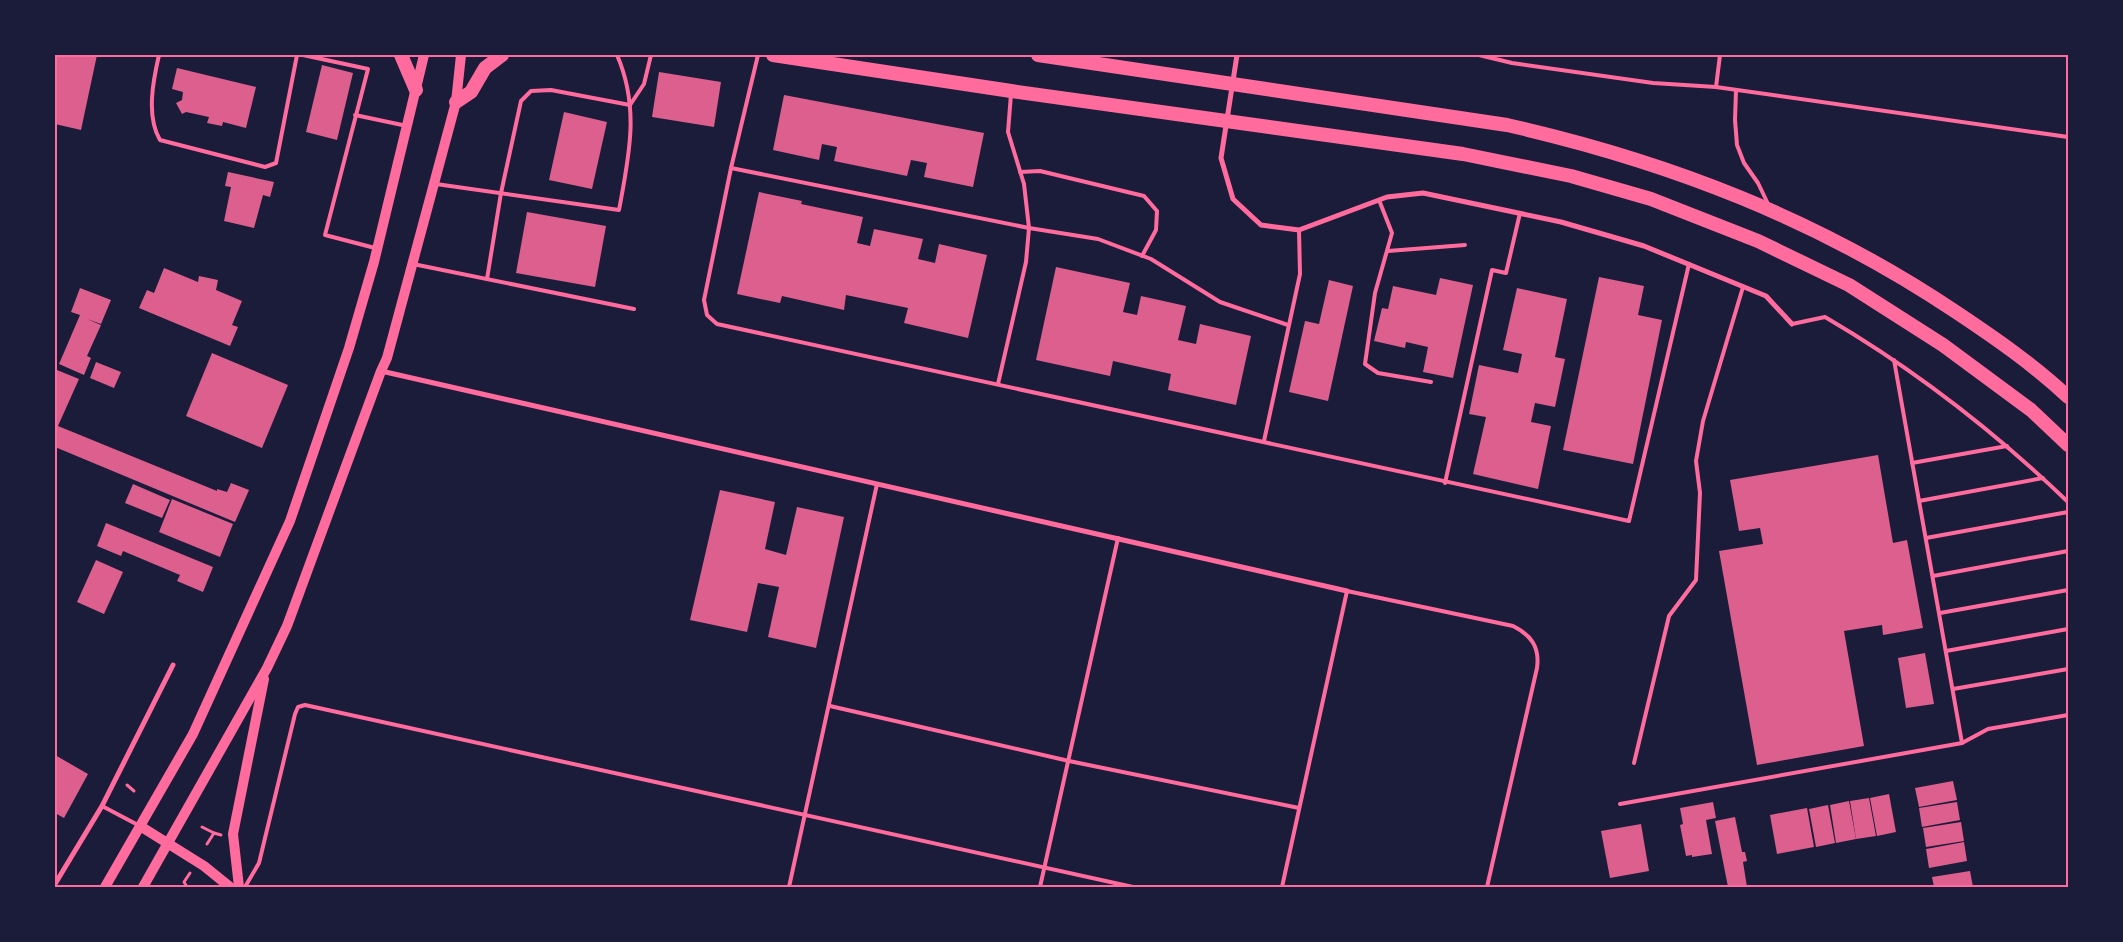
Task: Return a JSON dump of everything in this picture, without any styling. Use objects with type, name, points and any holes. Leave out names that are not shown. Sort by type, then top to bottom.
[{"type":"highway","points":[[401,55],[416,90]]},
{"type":"highway","points":[[456,102],[471,92],[485,68],[502,55]]},
{"type":"highway","points":[[773,55],[1011,92],[1463,154],[1571,176],[1651,199],[1758,241],[1849,285],[1943,344],[2031,410],[2068,445]]},
{"type":"highway","points":[[1038,55],[1507,125],[1580,141],[1646,161],[1770,208],[1905,278],[1998,339],[2068,396]]},
{"type":"main road","points":[[105,887],[193,734],[290,521],[349,348],[378,249],[424,55]]},
{"type":"main road","points":[[143,887],[267,668],[286,626],[381,371],[388,358],[411,263],[456,102],[461,55]]},
{"type":"main road","points":[[239,887],[233,834],[267,668]]},
{"type":"main road","points":[[140,826],[204,866],[216,883],[230,887]]},
{"type":"street","points":[[1237,55],[1221,158],[1233,199],[1261,225],[1299,230],[1387,197],[1423,193],[1520,213],[1644,246],[1770,300],[1792,324]]},
{"type":"street","points":[[381,371],[1347,591]]},
{"type":"street","points":[[55,884],[102,806],[173,664]]},
{"type":"lane","points":[[159,55],[154,77],[153,113],[154,130],[160,140],[265,167],[276,163],[297,55]]},
{"type":"lane","points":[[303,55],[368,68],[325,235],[378,249]]},
{"type":"lane","points":[[434,184],[619,210],[632,139],[630,105],[623,68],[617,55]]},
{"type":"lane","points":[[630,105],[644,84],[651,55]]},
{"type":"lane","points":[[758,55],[704,300],[707,315],[717,324],[1264,441],[1445,483],[1629,521],[1689,264]]},
{"type":"lane","points":[[1479,55],[1512,63],[1644,82],[1716,87],[2068,137]]},
{"type":"lane","points":[[1716,87],[1720,55]]},
{"type":"lane","points":[[487,279],[501,193],[521,101],[531,91],[551,90],[630,105]]},
{"type":"lane","points":[[1736,90],[1734,120],[1737,145],[1744,163],[1758,183],[1770,208]]},
{"type":"lane","points":[[998,384],[1026,262],[1029,228],[1024,184],[1008,132],[1011,92]]},
{"type":"lane","points":[[355,115],[408,126]]},
{"type":"lane","points":[[732,168],[1029,228],[1098,239],[1142,256],[1220,302],[1288,325]]},
{"type":"lane","points":[[1020,172],[1040,171],[1144,196],[1157,211],[1156,230],[1142,256]]},
{"type":"lane","points":[[1379,200],[1392,233],[1375,293],[1365,364],[1378,372],[1431,382]]},
{"type":"lane","points":[[1445,483],[1492,270],[1506,274],[1520,213]]},
{"type":"lane","points":[[1264,441],[1300,274],[1299,230]]},
{"type":"lane","points":[[1388,251],[1465,246]]},
{"type":"lane","points":[[411,263],[634,309]]},
{"type":"lane","points":[[1634,763],[1669,616],[1696,580],[1700,493],[1696,461],[1703,421],[1743,287]]},
{"type":"lane","points":[[1792,324],[1825,317],[1894,360],[1963,409],[2068,502]]},
{"type":"lane","points":[[1894,360],[1962,743]]},
{"type":"lane","points":[[1912,462],[2007,446]]},
{"type":"lane","points":[[1919,502],[2043,478]]},
{"type":"lane","points":[[789,887],[877,484]]},
{"type":"lane","points":[[1926,538],[2068,512]]},
{"type":"lane","points":[[1040,887],[1118,538]]},
{"type":"lane","points":[[1933,576],[2068,551]]},
{"type":"lane","points":[[1940,613],[2068,590]]},
{"type":"lane","points":[[1282,887],[1347,591],[1513,626],[1530,636],[1536,646],[1537,668],[1487,887]]},
{"type":"lane","points":[[1946,651],[2068,629]]},
{"type":"lane","points":[[1953,689],[2068,669]]},
{"type":"lane","points":[[245,887],[259,863],[298,706],[805,814],[1133,887]]},
{"type":"lane","points":[[830,706],[1069,761],[1299,808]]},
{"type":"lane","points":[[1620,804],[1962,743],[1988,729],[2068,715]]},
{"type":"lane","points":[[102,806],[140,826]]},
{"type":"path","points":[[127,785],[134,791]]},
{"type":"path","points":[[202,827],[214,834],[221,835]]},
{"type":"path","points":[[207,844],[214,834]]},
{"type":"path","points":[[187,887],[184,882],[190,873]]},
{"type":"building","points":[[55,55],[97,55],[81,130],[55,124]]},
{"type":"building","points":[[322,65],[353,73],[337,140],[306,132]]},
{"type":"building","points":[[177,68],[256,87],[246,128],[223,122],[222,126],[207,123],[209,117],[186,112],[182,114],[176,103],[182,100],[183,92],[172,89]]},
{"type":"building","points":[[659,72],[721,82],[714,127],[652,117]]},
{"type":"building","points":[[784,95],[984,133],[973,187],[924,177],[927,163],[911,160],[907,176],[834,161],[837,147],[822,144],[819,160],[773,150]]},
{"type":"building","points":[[564,112],[607,122],[592,189],[549,180]]},
{"type":"building","points":[[228,172],[274,182],[270,197],[263,195],[254,228],[224,221],[231,187],[225,186]]},
{"type":"building","points":[[759,192],[802,201],[801,204],[863,217],[857,243],[870,246],[874,229],[923,239],[918,259],[935,263],[939,244],[987,255],[968,338],[904,323],[908,308],[846,295],[844,310],[782,296],[780,303],[737,294]]},
{"type":"building","points":[[527,212],[606,226],[595,287],[516,273]]},
{"type":"building","points":[[1056,267],[1130,283],[1123,312],[1137,315],[1141,296],[1186,306],[1178,340],[1196,344],[1200,324],[1251,336],[1236,405],[1168,390],[1171,374],[1113,361],[1110,376],[1036,360]]},
{"type":"building","points":[[164,268],[198,282],[199,276],[218,280],[216,290],[242,301],[232,325],[238,327],[230,346],[139,308],[147,290],[154,293]]},
{"type":"building","points":[[1599,277],[1644,286],[1638,315],[1662,320],[1633,464],[1563,450]]},
{"type":"building","points":[[1440,278],[1473,285],[1453,378],[1423,372],[1428,347],[1406,342],[1405,348],[1374,341],[1382,308],[1388,309],[1393,286],[1436,295]]},
{"type":"building","points":[[1329,280],[1353,286],[1328,401],[1289,392],[1305,321],[1319,324]]},
{"type":"building","points":[[80,288],[111,300],[101,324],[87,319],[101,325],[87,356],[91,358],[84,375],[59,364],[80,315],[71,312]]},
{"type":"building","points":[[1517,288],[1567,299],[1555,357],[1565,359],[1555,407],[1535,403],[1531,422],[1551,426],[1538,489],[1473,474],[1486,417],[1469,414],[1479,365],[1518,373],[1522,354],[1503,350]]},
{"type":"building","points":[[212,353],[288,385],[262,448],[186,416]]},
{"type":"building","points":[[96,362],[121,372],[114,388],[90,378]]},
{"type":"building","points":[[57,370],[79,379],[58,426],[217,491],[217,489],[227,492],[231,483],[249,490],[235,522],[55,447],[55,375]]},
{"type":"building","points":[[1878,455],[1893,543],[1907,540],[1923,628],[1883,635],[1882,625],[1844,631],[1864,746],[1757,765],[1719,551],[1763,544],[1760,528],[1739,531],[1730,480]]},
{"type":"building","points":[[133,484],[170,500],[162,518],[125,503]]},
{"type":"building","points":[[720,490],[775,502],[765,549],[786,555],[797,507],[844,517],[816,648],[768,637],[779,587],[758,583],[747,632],[690,620]]},
{"type":"building","points":[[172,499],[233,524],[220,557],[159,532]]},
{"type":"building","points":[[106,523],[213,567],[203,592],[177,581],[180,575],[123,551],[121,556],[97,546]]},
{"type":"building","points":[[96,560],[123,572],[104,614],[77,602]]},
{"type":"building","points":[[1925,653],[1934,704],[1906,708],[1898,658]]},
{"type":"building","points":[[55,755],[88,774],[64,818],[55,813]]},
{"type":"building","points":[[1953,781],[1957,800],[1919,807],[1915,788]]},
{"type":"building","points":[[1889,794],[1896,832],[1877,836],[1870,798]]},
{"type":"building","points":[[1869,798],[1876,836],[1856,839],[1850,801]]},
{"type":"building","points":[[1849,801],[1856,839],[1836,843],[1830,805]]},
{"type":"building","points":[[1713,802],[1716,818],[1706,820],[1712,854],[1686,856],[1680,825],[1683,824],[1680,808]]},
{"type":"building","points":[[1957,802],[1960,820],[1922,827],[1919,808]]},
{"type":"building","points":[[1828,805],[1835,843],[1816,847],[1809,809]]},
{"type":"building","points":[[1807,808],[1814,847],[1777,854],[1770,815]]},
{"type":"building","points":[[1735,817],[1742,852],[1745,852],[1747,861],[1743,862],[1747,887],[1728,887],[1715,821]]},
{"type":"building","points":[[1961,822],[1964,841],[1926,847],[1923,828]]},
{"type":"building","points":[[1641,824],[1649,871],[1610,878],[1601,831]]},
{"type":"building","points":[[1964,842],[1967,861],[1929,868],[1926,849]]},
{"type":"building","points":[[1970,871],[1973,887],[1934,887],[1932,877]]}]
